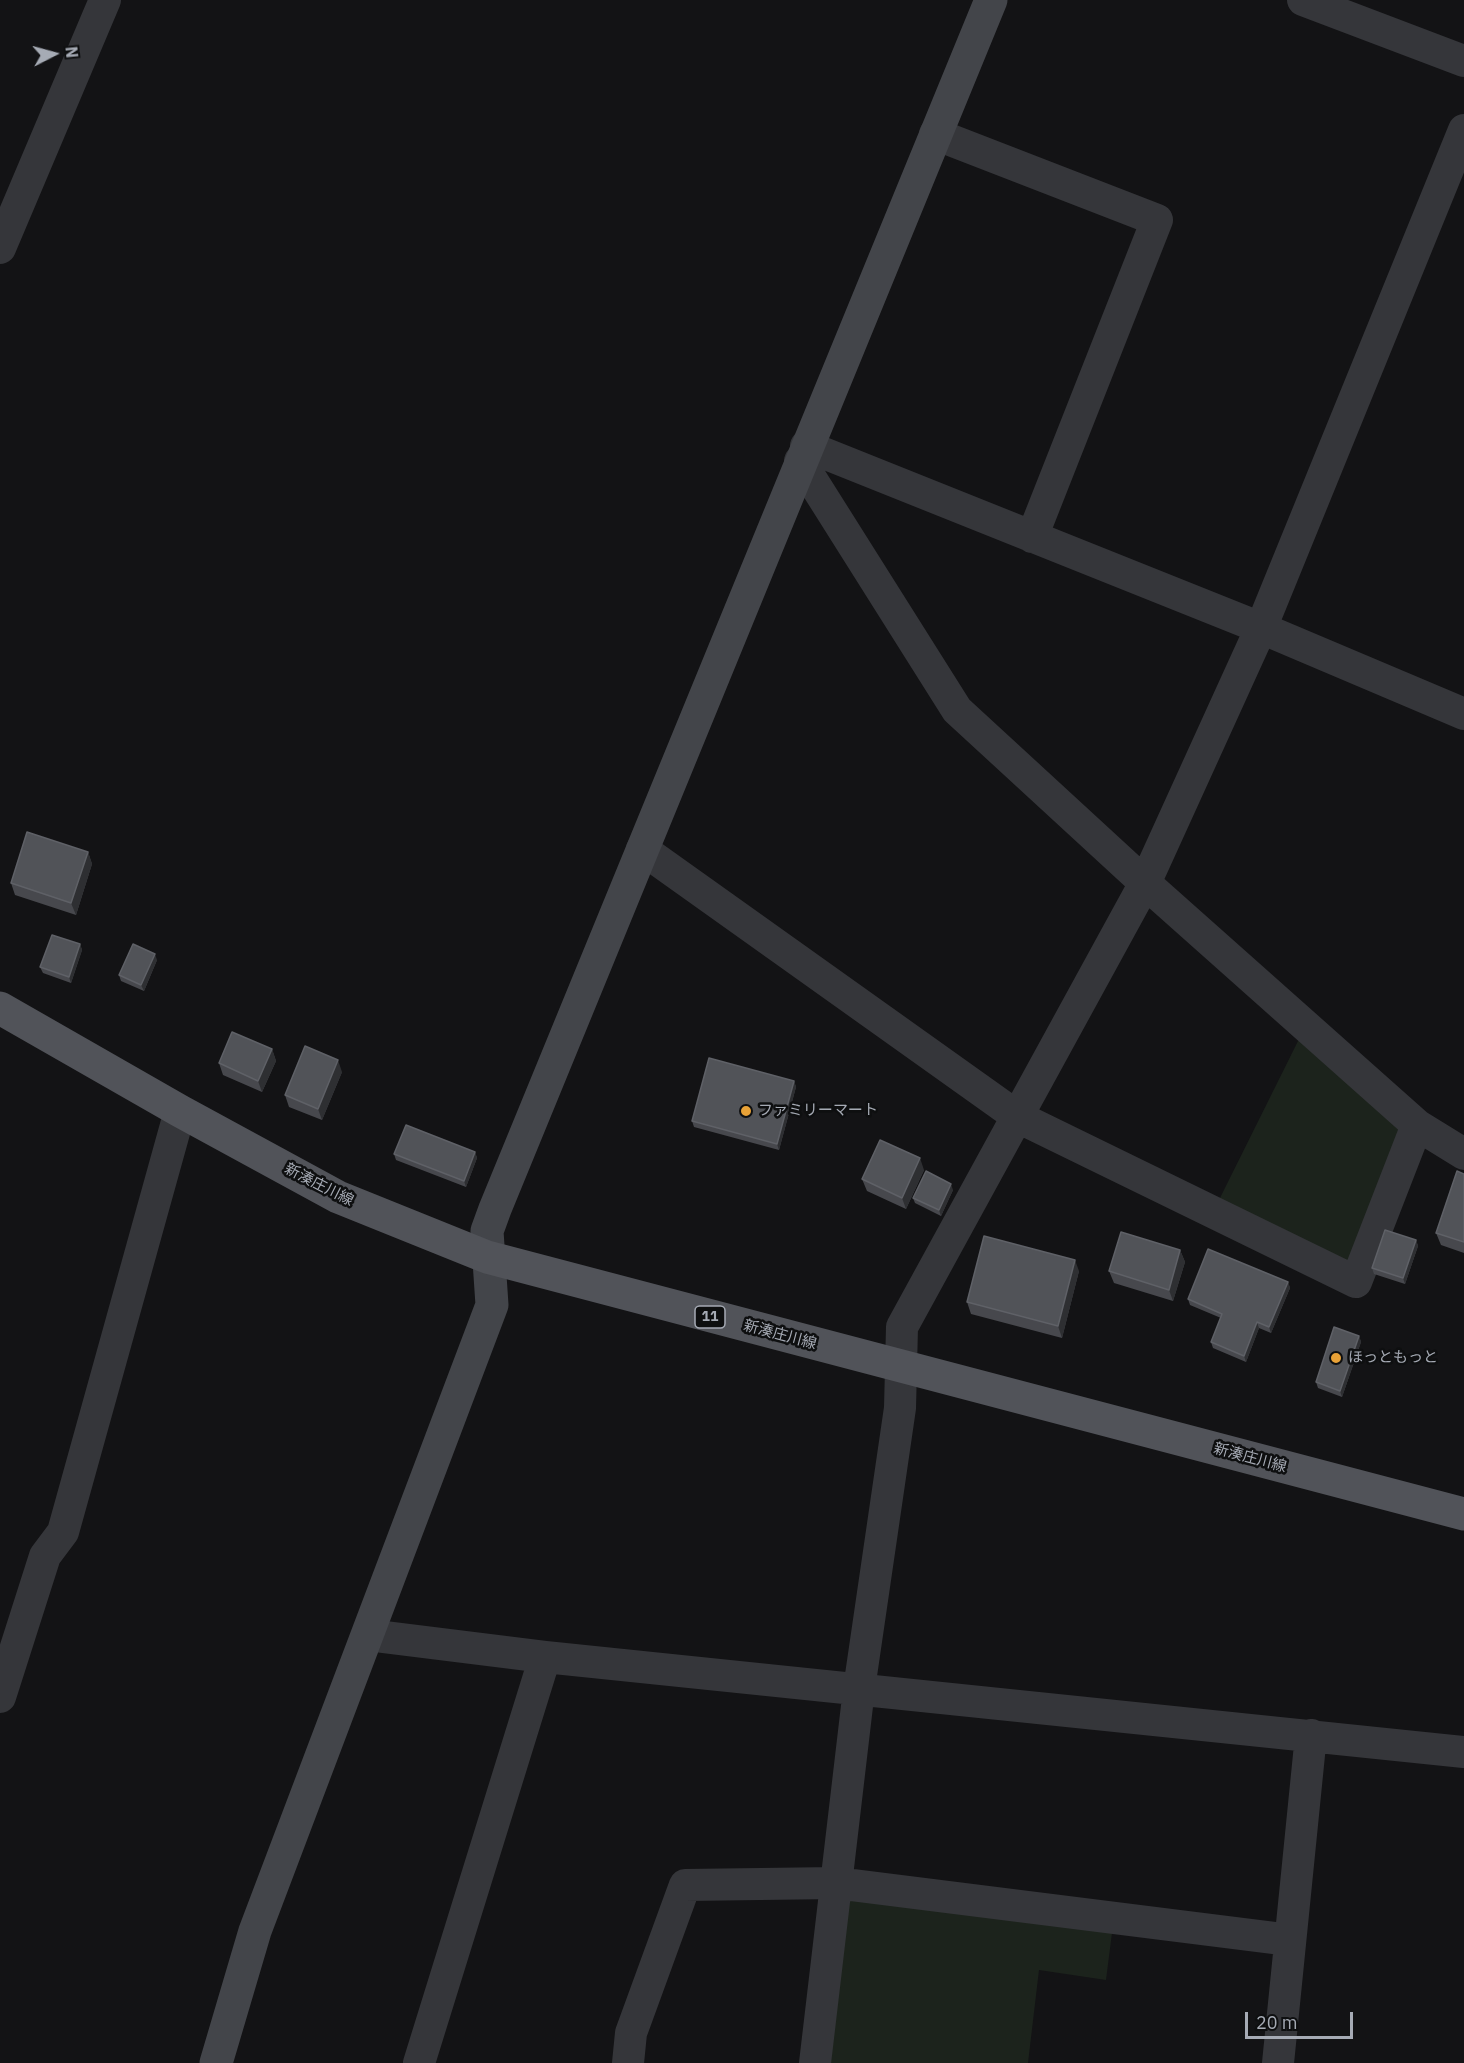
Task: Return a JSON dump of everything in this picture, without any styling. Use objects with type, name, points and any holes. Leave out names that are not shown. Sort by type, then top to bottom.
[{"type":"main road","name":"新湊庄川線","points":[[0,1008],[180,1111],[338,1197],[487,1257],[1464,1514]]},
{"type":"street","points":[[0,248],[105,0]]},
{"type":"street","points":[[216,2063],[255,1931],[492,1305],[487,1231],[495,1209],[991,0]]},
{"type":"street","points":[[1303,0],[1464,61]]},
{"type":"street","points":[[815,2063],[859,1689],[900,1408],[902,1327],[1145,883],[1261,628],[1464,130]]},
{"type":"street","points":[[935,134],[1156,220],[1032,537]]},
{"type":"street","points":[[803,454],[1032,537],[1261,628],[1464,714]]},
{"type":"street","points":[[803,454],[957,710],[1145,883],[1417,1125],[1464,1154]]},
{"type":"street","points":[[642,849],[1018,1117],[1356,1282],[1417,1125]]},
{"type":"street","points":[[1,1689],[45,1556],[63,1532],[180,1111]]},
{"type":"street","points":[[368,1635],[545,1657],[1464,1752]]},
{"type":"street","points":[[419,2063],[545,1657]]},
{"type":"street","points":[[1278,2063],[1311,1735]]},
{"type":"street","points":[[628,2063],[631,2033],[685,1885],[836,1883],[1290,1940]]},
{"type":"shaded area","points":[[1302,1033],[1403,1124],[1344,1274],[1218,1202]]},
{"type":"shaded area","points":[[843,1894],[1113,1925],[1106,1980],[1039,1970],[1028,2063],[823,2063]]},
{"type":"building","points":[[27,832],[88,852],[71,903],[11,883]]},
{"type":"building","points":[[52,935],[80,944],[69,977],[40,967]]},
{"type":"building","points":[[133,944],[155,954],[141,985],[119,975]]},
{"type":"building","points":[[232,1032],[272,1049],[258,1081],[219,1063]]},
{"type":"building","points":[[305,1046],[338,1060],[318,1109],[285,1095]]},
{"type":"building","points":[[709,1058],[794,1081],[777,1144],[692,1121]]},
{"type":"building","points":[[406,1125],[475,1152],[464,1181],[394,1154]]},
{"type":"building","points":[[880,1140],[920,1158],[902,1198],[862,1179]]},
{"type":"building","points":[[926,1171],[951,1184],[939,1210],[913,1198]]},
{"type":"building","points":[[1457,1171],[1464,1174],[1464,1242],[1436,1233]]},
{"type":"building","points":[[1385,1230],[1416,1240],[1403,1278],[1372,1268]]},
{"type":"building","points":[[1121,1232],[1180,1250],[1169,1290],[1109,1271]]},
{"type":"building","points":[[984,1236],[1075,1260],[1058,1326],[967,1302]]},
{"type":"building","points":[[1208,1249],[1288,1282],[1269,1327],[1257,1322],[1244,1356],[1211,1342],[1222,1314],[1188,1299]]},
{"type":"building","points":[[1334,1327],[1359,1336],[1340,1391],[1316,1382]]},
{"type":"place","name":"ファミリーマート","points":[[746,1111]]},
{"type":"place","name":"ほっともっと","points":[[1336,1358]]}]
